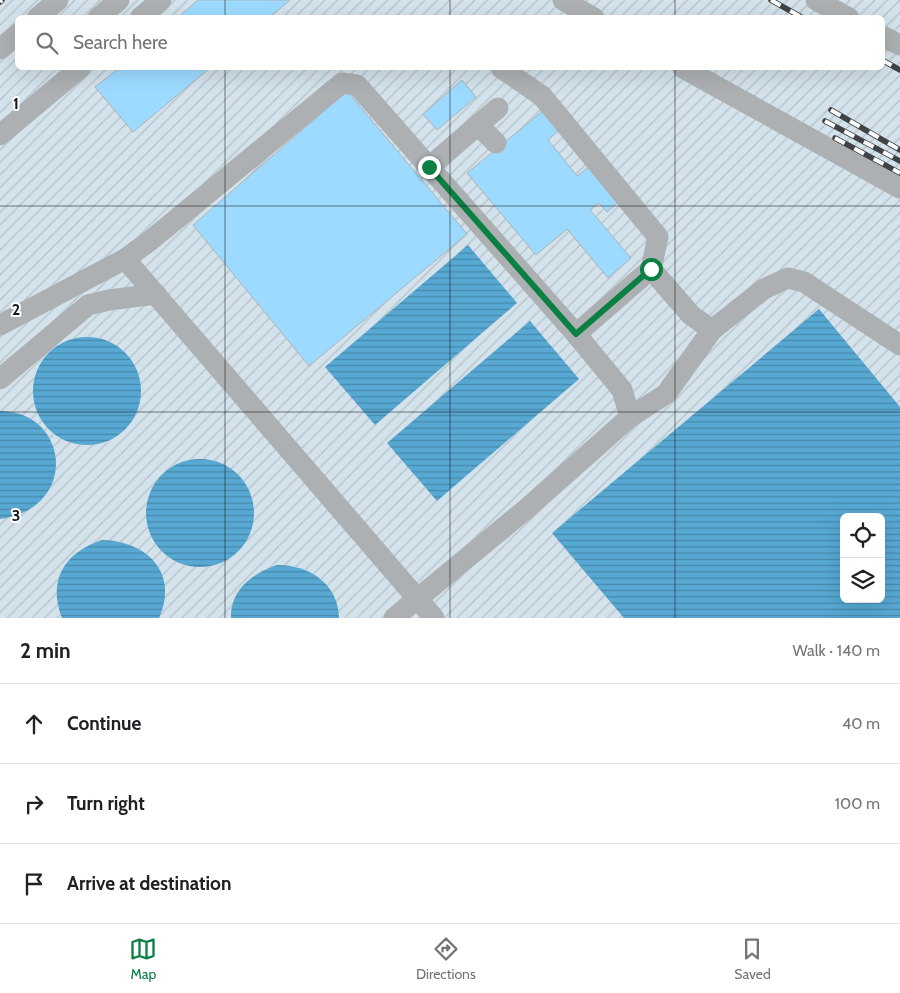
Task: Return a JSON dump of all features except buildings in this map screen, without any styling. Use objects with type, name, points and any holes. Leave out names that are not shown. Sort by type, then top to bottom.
[{"type":"street","points":[[40,15],[58,0]]},
{"type":"street","points":[[102,15],[119,0]]},
{"type":"street","points":[[144,15],[161,0]]},
{"type":"street","points":[[563,0],[589,15]]},
{"type":"street","points":[[816,0],[843,15]]},
{"type":"street","points":[[0,48],[15,36]]},
{"type":"street","points":[[885,38],[900,45]]},
{"type":"street","points":[[0,135],[78,70]]},
{"type":"street","points":[[504,70],[542,96],[658,237],[651,269],[576,334]]},
{"type":"street","points":[[687,70],[900,188]]},
{"type":"street","points":[[0,325],[125,259],[354,77],[429,167],[576,334],[622,390],[630,417]]},
{"type":"street","points":[[429,167],[498,108]]},
{"type":"street","points":[[478,126],[496,143]]},
{"type":"street","points":[[125,259],[434,618]]},
{"type":"street","points":[[651,269],[691,315],[712,330]]},
{"type":"street","points":[[394,618],[525,510],[630,417],[666,394],[712,330],[764,289],[788,278],[804,282],[900,345]]},
{"type":"street","points":[[0,379],[88,305],[109,300],[156,294]]},
{"type":"shaded area","points":[[0,0],[900,0],[900,618],[0,618]]},
{"type":"water","points":[[468,245],[517,303],[375,425],[325,367]]},
{"type":"water","points":[[819,309],[900,407],[900,618],[624,618],[552,533]]},
{"type":"water","points":[[530,321],[579,379],[437,501],[387,443]]},
{"type":"water","points":[[87,337],[108,341],[125,353],[137,370],[141,391],[137,412],[125,429],[108,441],[87,445],[66,441],[49,429],[37,412],[33,391],[37,370],[49,353],[66,341]]},
{"type":"water","points":[[0,411],[23,415],[40,426],[51,442],[56,461],[53,480],[43,497],[26,511],[0,519]]},
{"type":"water","points":[[200,459],[221,463],[238,475],[250,492],[254,513],[250,534],[238,551],[221,563],[200,567],[179,563],[162,551],[150,534],[146,513],[150,492],[162,475],[179,463]]},
{"type":"water","points":[[102,540],[133,546],[155,562],[162,574],[165,587],[164,602],[159,618],[62,618],[57,591],[62,569],[78,552]]},
{"type":"water","points":[[277,565],[300,568],[320,578],[333,595],[339,618],[231,618],[234,599],[245,584],[268,568]]},
{"type":"railway","points":[[771,0],[798,15]]},
{"type":"railway","points":[[885,62],[900,70]]},
{"type":"railway","points":[[831,110],[900,150]]},
{"type":"railway","points":[[825,121],[900,161]]},
{"type":"railway","points":[[835,138],[900,173]]},
{"type":"route","points":[[429,167],[576,334],[651,269]]}]
